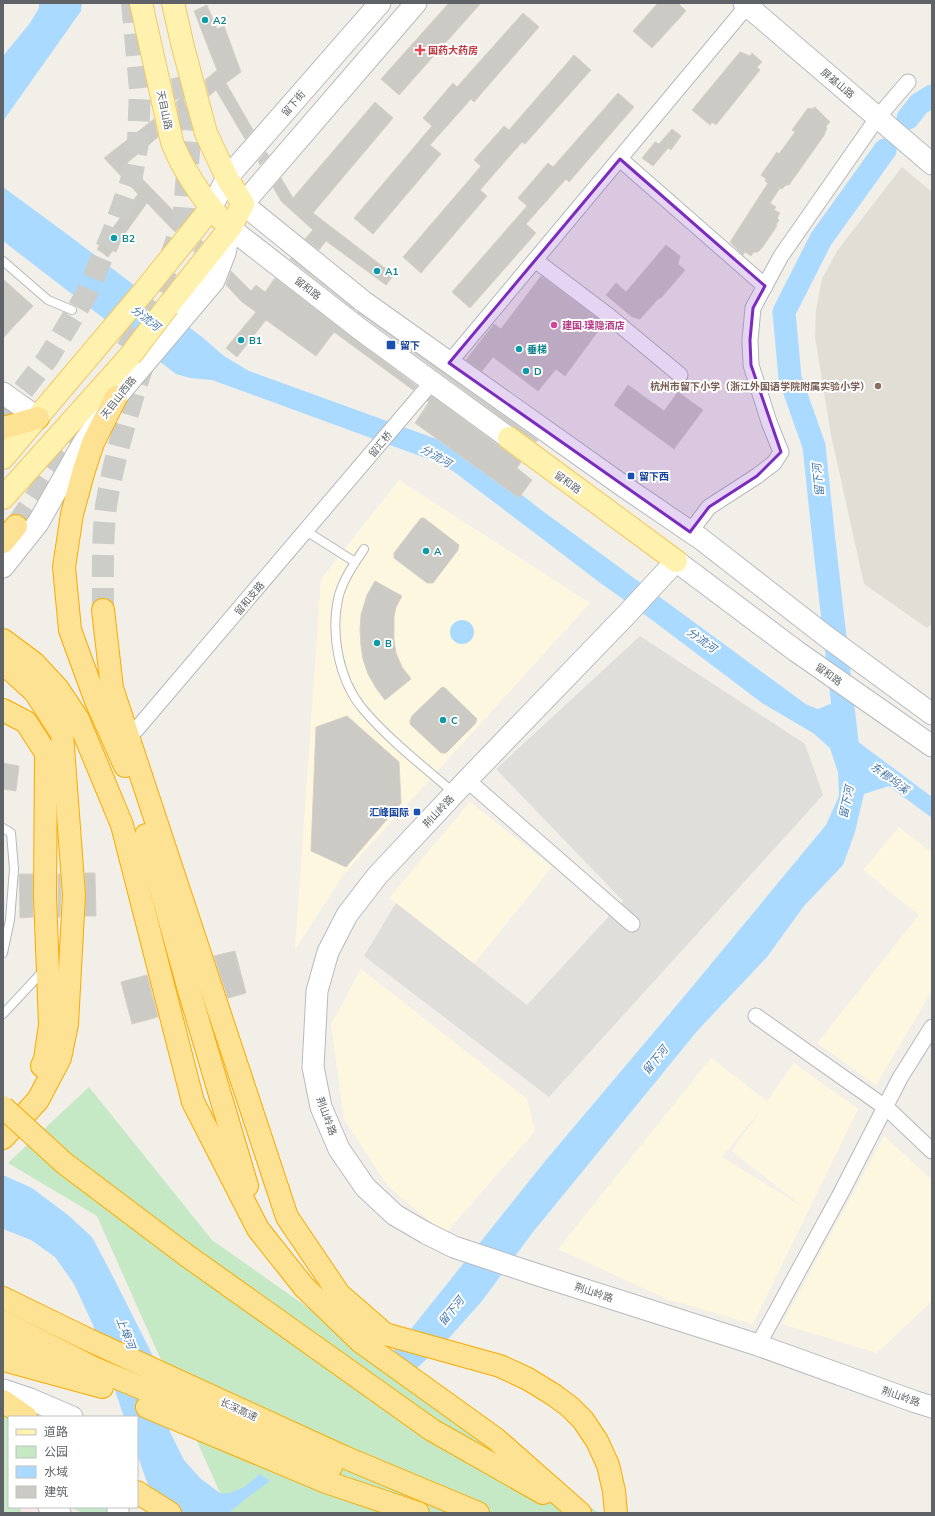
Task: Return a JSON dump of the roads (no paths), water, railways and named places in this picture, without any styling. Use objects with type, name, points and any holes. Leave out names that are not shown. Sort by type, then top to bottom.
[{"type":"highway","points":[[116,397],[93,443],[72,514],[64,567],[70,630],[96,701],[130,777],[189,990],[260,1230]]},
{"type":"highway","points":[[3,428],[38,418]]},
{"type":"highway","points":[[103,610],[112,688],[287,1217]]},
{"type":"highway","points":[[3,640],[34,663],[58,689],[78,719],[122,825],[193,1102],[260,1230],[304,1287],[361,1342],[496,1439],[580,1513]]},
{"type":"highway","points":[[3,663],[35,692],[62,734],[74,895],[67,1024],[60,1058],[38,1100],[7,1127]]},
{"type":"highway","points":[[3,710],[26,722],[46,752],[45,896],[50,1025],[45,1059],[28,1094],[10,1113],[7,1127]]},
{"type":"highway","points":[[3,1106],[64,1163],[186,1255],[432,1430],[577,1513]]},
{"type":"highway","points":[[224,1107],[287,1217],[339,1294],[385,1334],[500,1366],[528,1379],[554,1395],[583,1420],[597,1441],[608,1465],[614,1491],[616,1513]]},
{"type":"highway","name":"长深高速","points":[[3,1298],[89,1340],[344,1457],[478,1513]]},
{"type":"highway","points":[[3,1322],[99,1378]]},
{"type":"highway","points":[[3,1342],[99,1378],[182,1414],[326,1482],[418,1513]]},
{"type":"highway","points":[[3,1360],[99,1378]]},
{"type":"highway","points":[[3,1401],[25,1416]]},
{"type":"highway","name":"长深高速","points":[[182,1414],[440,1513]]},
{"type":"highway","points":[[138,1493],[170,1513]]},
{"type":"main road","name":"天目山路","points":[[141,3],[172,142],[179,159],[211,208]]},
{"type":"main road","points":[[173,3],[206,133],[227,178],[243,204],[364,302],[690,532],[827,637],[932,714]]},
{"type":"main road","name":"留下街","points":[[211,208],[227,178],[380,3]]},
{"type":"main road","points":[[243,204],[416,3]]},
{"type":"main road","name":"屏基山路","points":[[745,4],[932,164]]},
{"type":"main road","name":"天目山西路","points":[[3,498],[137,360],[177,311],[230,228],[243,204]]},
{"type":"main road","name":"留和路","points":[[211,208],[230,228],[362,330],[840,682],[932,746]]},
{"type":"main road","points":[[3,458],[145,290],[211,208]]},
{"type":"main road","name":"天目山西路","points":[[3,567],[38,523],[84,442],[116,397],[137,360]]},
{"type":"main road","points":[[3,393],[38,418]]},
{"type":"main road","name":"荆山岭路","points":[[676,561],[377,876],[346,915],[328,952],[318,991],[312,1067],[321,1107],[339,1149],[365,1187],[395,1215],[426,1233],[454,1246],[528,1272],[758,1345],[932,1407]]},
{"type":"main road","points":[[3,1390],[30,1399],[70,1416]]},
{"type":"main road","points":[[51,1508],[60,1513]]},
{"type":"street","points":[[449,363],[620,159],[745,4]]},
{"type":"street","points":[[690,532],[709,507],[757,476],[774,463],[781,452],[769,422],[751,365],[750,340],[753,308],[781,256],[878,117],[908,82]]},
{"type":"street","points":[[620,159],[765,286]]},
{"type":"street","points":[[535,260],[609,316],[680,375]]},
{"type":"street","name":"留汇桥","points":[[361,466],[432,382]]},
{"type":"street","name":"留和支路","points":[[136,730],[361,466]]},
{"type":"street","points":[[460,787],[632,924]]},
{"type":"street","points":[[756,1016],[885,1107],[932,1151]]},
{"type":"street","points":[[758,1345],[841,1193],[900,1078],[932,1027]]},
{"type":"lane","points":[[3,261],[48,300],[72,310]]},
{"type":"lane","points":[[306,531],[355,562]]},
{"type":"lane","points":[[364,549],[347,574],[339,595],[335,623],[338,651],[343,673],[352,694],[362,708],[402,748],[460,787]]},
{"type":"lane","points":[[3,828],[11,833],[14,869],[10,920],[3,954]]},
{"type":"lane","points":[[3,1014],[48,966]]},
{"type":"water","points":[[39,3],[82,3],[81,11],[3,121],[3,56],[30,23],[39,8]]},
{"type":"water","points":[[3,187],[202,337],[224,356],[249,371],[453,445],[480,462],[540,509],[807,705],[818,709],[830,704],[851,716],[857,741],[932,797],[932,818],[889,786],[864,794],[855,832],[843,865],[804,906],[767,957],[698,1030],[533,1232],[482,1301],[449,1338],[416,1369],[391,1354],[546,1160],[826,825],[839,796],[838,772],[830,748],[813,733],[762,703],[453,471],[431,460],[212,380],[190,378],[176,374],[3,241]]},
{"type":"water","points":[[462,620],[471,623],[474,632],[471,641],[462,644],[453,641],[450,632],[453,623]]},
{"type":"water","name":"上埠河","points":[[3,1175],[32,1188],[68,1215],[92,1237],[153,1356],[170,1432],[184,1460],[201,1479],[220,1493],[230,1493],[244,1487],[260,1474],[270,1481],[229,1513],[158,1513],[138,1457],[138,1416],[124,1416],[93,1325],[74,1284],[55,1257],[31,1240],[3,1229]]},
{"type":"waterway","name":"留下河","points":[[908,118],[919,104],[932,96]]},
{"type":"waterway","name":"留下河","points":[[847,742],[814,446],[790,378],[784,312],[821,239],[885,150]]},
{"type":"tunnel","points":[[3,416],[48,358],[86,295],[113,232],[131,181],[138,142],[140,89],[132,3]]},
{"type":"tunnel","points":[[127,349],[158,294],[183,221],[191,129],[181,73]]},
{"type":"tunnel","points":[[103,610],[103,545],[106,506],[127,415],[144,362]]},
{"type":"tunnel","points":[[16,526],[69,448],[98,400]]},
{"type":"place","name":"A2","points":[[205,20]]},
{"type":"place","name":"国药大药房","points":[[420,50]]},
{"type":"place","name":"B2","points":[[114,238]]},
{"type":"place","name":"A1","points":[[377,271]]},
{"type":"place","name":"建国·璞隐酒店","points":[[554,325]]},
{"type":"place","name":"B1","points":[[241,340]]},
{"type":"place","name":"留下","points":[[391,345]]},
{"type":"place","name":"垂梯","points":[[519,349]]},
{"type":"place","name":"D","points":[[526,371]]},
{"type":"place","name":"杭州市留下小学（浙江外国语学院附属实验小学）","points":[[878,386]]},
{"type":"place","name":"留下西","points":[[631,476]]},
{"type":"place","name":"A","points":[[426,551]]},
{"type":"place","name":"B","points":[[377,643]]},
{"type":"place","name":"C","points":[[443,720]]},
{"type":"place","name":"汇峰国际","points":[[417,812]]},
{"type":"water label","name":"分流河","points":[[146,318]]},
{"type":"water label","name":"分流河","points":[[436,456]]},
{"type":"water label","name":"分流河","points":[[702,640]]},
{"type":"water label","name":"东穆坞溪","points":[[890,778]]}]
